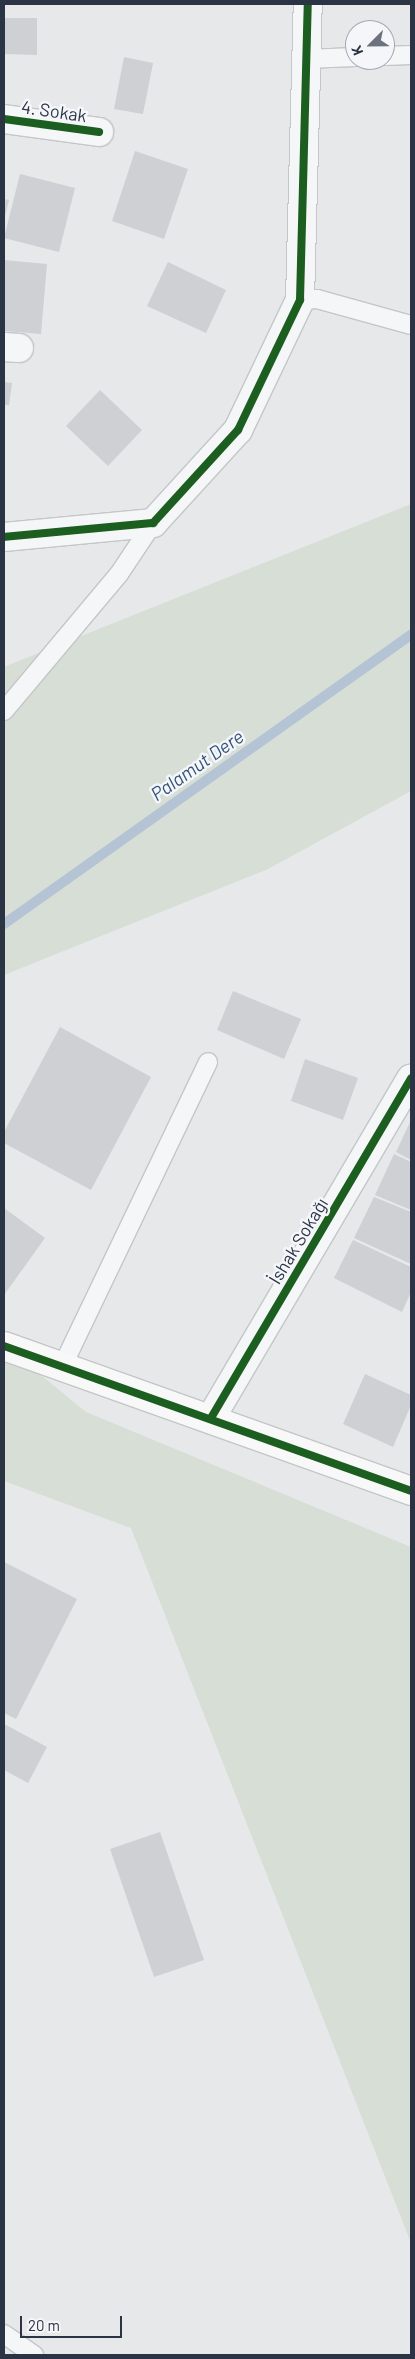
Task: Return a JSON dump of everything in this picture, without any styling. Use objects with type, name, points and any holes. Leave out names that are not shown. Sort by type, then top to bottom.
[{"type":"street","points":[[4,536],[153,523],[238,430],[300,300],[308,4]]},
{"type":"street","name":"4. Sokak","points":[[4,119],[100,132]]},
{"type":"street","name":"İshak Sokağı","points":[[211,1418],[411,1079]]},
{"type":"street","points":[[4,1346],[211,1418],[411,1491]]},
{"type":"lane","points":[[395,56],[411,55]]},
{"type":"lane","points":[[306,59],[345,57]]},
{"type":"lane","points":[[300,300],[318,299],[411,325]]},
{"type":"lane","points":[[4,711],[119,574],[153,523]]},
{"type":"lane","points":[[62,1367],[208,1062]]},
{"type":"lane","points":[[4,2334],[34,2355]]},
{"type":"shaded area","points":[[411,504],[411,791],[268,869],[4,975],[4,667]]},
{"type":"shaded area","points":[[4,1345],[86,1412],[411,1547],[411,2243],[131,1528],[4,1481]]},
{"type":"building","points":[[4,18],[37,18],[37,55],[4,54]]},
{"type":"building","points":[[124,57],[153,63],[143,114],[114,109]]},
{"type":"building","points":[[135,151],[188,169],[164,239],[112,221]]},
{"type":"building","points":[[20,174],[75,188],[59,252],[4,238]]},
{"type":"building","points":[[4,199],[9,200],[4,220]]},
{"type":"building","points":[[4,260],[47,264],[41,334],[4,331]]},
{"type":"building","points":[[168,262],[226,290],[206,333],[147,306]]},
{"type":"building","points":[[4,382],[12,383],[9,405],[4,405]]},
{"type":"building","points":[[100,390],[142,430],[108,466],[66,426]]},
{"type":"building","points":[[233,991],[301,1019],[284,1059],[217,1030]]},
{"type":"building","points":[[60,1027],[151,1077],[91,1190],[4,1143],[4,1132]]},
{"type":"building","points":[[305,1059],[358,1078],[343,1120],[291,1101]]},
{"type":"building","points":[[411,1120],[411,1160],[396,1152]]},
{"type":"building","points":[[394,1154],[411,1162],[411,1210],[375,1195]]},
{"type":"building","points":[[374,1197],[411,1212],[411,1264],[354,1238]]},
{"type":"building","points":[[4,1208],[45,1238],[4,1295]]},
{"type":"building","points":[[353,1240],[411,1267],[411,1292],[402,1312],[334,1278]]},
{"type":"building","points":[[365,1374],[411,1395],[411,1405],[393,1447],[343,1424]]},
{"type":"building","points":[[4,1562],[77,1599],[16,1719],[4,1713]]},
{"type":"building","points":[[4,1724],[47,1747],[28,1783],[4,1770]]},
{"type":"building","points":[[160,1832],[204,1960],[154,1977],[110,1849]]},
{"type":"waterway","name":"Palamut Dere","points":[[4,924],[411,635]]},
{"type":"cycle path","points":[[4,537],[153,523],[238,430],[300,300],[308,4]]},
{"type":"cycle path","points":[[4,119],[99,132]]},
{"type":"cycle path","points":[[211,1418],[411,1079]]},
{"type":"cycle path","points":[[4,1346],[411,1491]]}]
